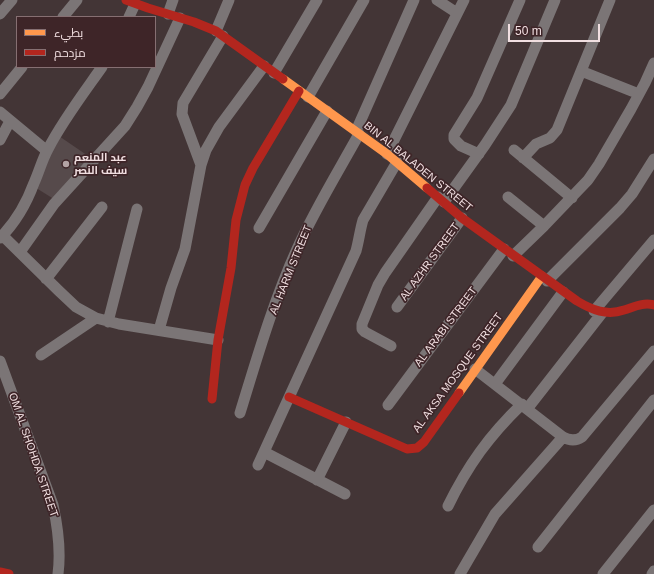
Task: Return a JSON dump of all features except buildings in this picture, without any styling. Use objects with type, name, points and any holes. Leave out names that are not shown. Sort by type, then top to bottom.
[{"type":"street","points":[[0,14],[12,0]]},
{"type":"street","points":[[64,16],[77,0]]},
{"type":"street","points":[[168,14],[173,0]]},
{"type":"street","points":[[201,165],[181,109],[220,34],[229,0]]},
{"type":"street","points":[[274,73],[317,0]]},
{"type":"street","points":[[212,398],[218,340],[231,268],[236,220],[245,185],[253,168],[364,0]]},
{"type":"street","name":"AL HARM STREET","points":[[240,413],[279,293],[297,249],[317,207],[358,133],[414,0]]},
{"type":"street","points":[[437,0],[457,13]]},
{"type":"street","points":[[387,154],[464,0]]},
{"type":"street","points":[[479,154],[457,143],[454,139],[454,135],[477,98],[520,0]]},
{"type":"street","points":[[391,346],[362,329],[362,324],[378,285],[385,273],[441,199],[479,154],[511,105],[555,0]]},
{"type":"street","points":[[523,158],[536,144],[550,138],[557,130],[610,0]]},
{"type":"street","points":[[129,16],[131,2]]},
{"type":"street","name":"BIN AL BALADEN STREET","points":[[131,2],[199,23],[220,34],[387,154],[462,218],[563,292],[598,312]]},
{"type":"street","points":[[20,252],[54,204],[125,126],[148,87],[180,18]]},
{"type":"street","name":"AL ARABI STREET","points":[[388,405],[509,252],[544,226],[588,180],[599,164],[639,94],[654,63]]},
{"type":"street","points":[[159,330],[188,236],[201,165],[212,138],[264,66]]},
{"type":"street","points":[[0,94],[21,68]]},
{"type":"street","points":[[101,68],[60,126],[47,151],[34,186],[25,203],[1,237],[20,252],[46,279],[76,306],[96,318],[108,322],[218,340]]},
{"type":"street","points":[[582,71],[639,94]]},
{"type":"street","points":[[259,228],[327,111]]},
{"type":"street","points":[[0,112],[47,151]]},
{"type":"street","points":[[0,140],[10,121]]},
{"type":"street","points":[[514,150],[572,198]]},
{"type":"street","points":[[544,278],[620,208],[632,194],[654,159]]},
{"type":"street","points":[[258,465],[356,251],[360,240],[360,230],[363,220],[397,162]]},
{"type":"street","points":[[508,197],[544,226]]},
{"type":"street","points":[[46,279],[102,207]]},
{"type":"street","points":[[108,322],[137,209]]},
{"type":"street","name":"AL AZHR STREET","points":[[397,307],[462,218]]},
{"type":"street","points":[[448,506],[459,483],[476,456],[504,422],[525,407],[654,240]]},
{"type":"street","name":"AL AKSA MOSQUE STREET","points":[[289,397],[407,449],[417,448],[424,442],[475,369],[544,278]]},
{"type":"street","points":[[495,384],[563,292]]},
{"type":"street","points":[[598,312],[614,313],[646,304],[653,304]]},
{"type":"street","points":[[41,355],[96,318]]},
{"type":"street","points":[[475,369],[567,440],[575,440],[582,437],[654,351]]},
{"type":"street","name":"OM AL SHOHDA STREET","points":[[0,361],[53,505],[59,546],[58,574]]},
{"type":"street","points":[[538,546],[654,400]]},
{"type":"street","points":[[317,480],[346,422]]},
{"type":"street","points":[[460,574],[495,514],[563,437]]},
{"type":"street","points":[[264,452],[345,494]]},
{"type":"street","points":[[603,574],[654,510]]},
{"type":"street","points":[[0,572],[9,574]]},
{"type":"traffic: slow","points":[[283,79],[387,154],[427,188]]},
{"type":"traffic: slow","points":[[459,393],[542,276]]},
{"type":"traffic: jam","points":[[126,0],[194,22],[216,31],[283,79]]},
{"type":"traffic: jam","points":[[212,399],[218,340],[231,268],[236,220],[245,185],[253,168],[299,91]]},
{"type":"traffic: jam","points":[[427,188],[462,218],[577,301],[594,309],[606,312],[618,312],[642,304],[654,305]]},
{"type":"traffic: jam","points":[[289,397],[407,449],[417,448],[424,442],[459,393]]},
{"type":"traffic: jam","points":[[0,572],[9,574]]},
{"type":"place","name":"عبد المنعم سيف النصر","points":[[66,164]]}]
